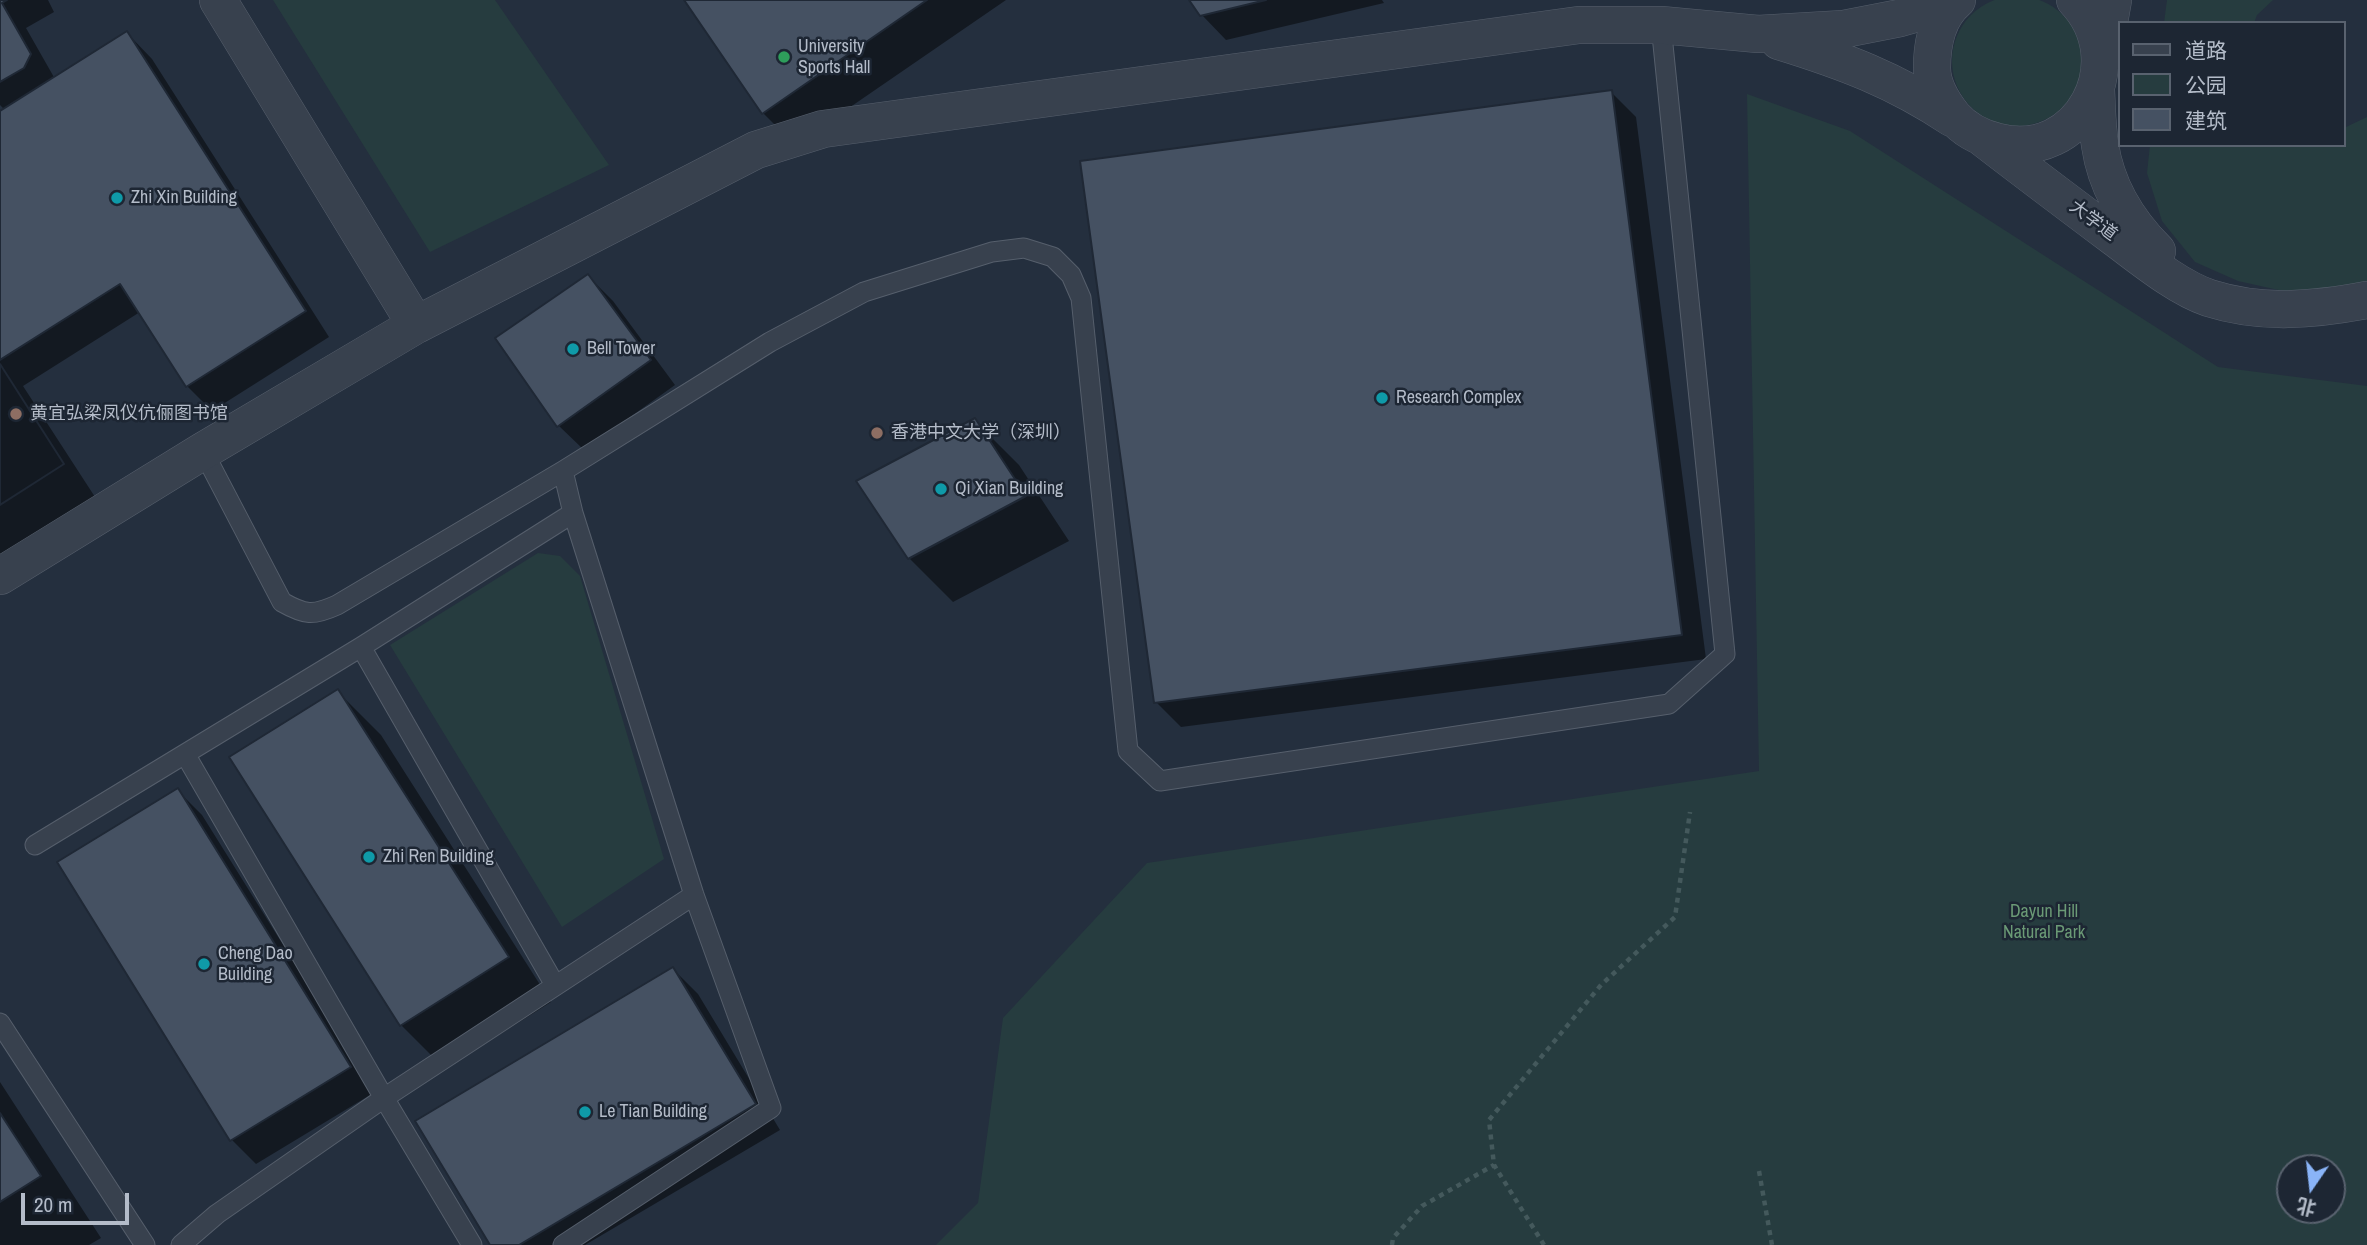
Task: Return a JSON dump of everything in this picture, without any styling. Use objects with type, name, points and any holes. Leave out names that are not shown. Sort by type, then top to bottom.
[{"type":"street","points":[[218,0],[416,325]]},
{"type":"street","name":"大学道","points":[[2074,0],[2087,13],[2098,37],[2100,146],[2110,183],[2124,212],[2163,258],[2206,297]]},
{"type":"street","name":"大学道","points":[[1971,131],[2010,145],[2037,143],[2063,132],[2083,114],[2099,77],[2113,0]]},
{"type":"street","points":[[0,576],[202,451],[416,325],[755,150],[823,129],[1579,25],[1661,24],[1758,34],[1844,29],[1900,18],[1955,2]]},
{"type":"street","name":"大学道","points":[[1955,2],[1939,24],[1932,48],[1932,76],[1942,102],[1971,131],[2158,270],[2206,297],[2243,307],[2317,309],[2367,300]]},
{"type":"street","points":[[1758,34],[1868,71],[1918,96],[1971,131]]},
{"type":"lane","points":[[202,451],[282,602],[299,612],[318,614],[563,471],[770,342],[864,292],[992,252],[1024,248],[1053,257],[1071,275],[1081,298],[1128,751],[1160,781],[1669,704],[1725,654],[1661,24]]},
{"type":"lane","points":[[563,471],[573,513],[694,895],[771,1108],[563,1245]]},
{"type":"lane","points":[[35,845],[361,647],[573,513]]},
{"type":"lane","points":[[361,647],[555,985]]},
{"type":"lane","points":[[185,754],[472,1245]]},
{"type":"lane","points":[[181,1245],[217,1213],[384,1098],[694,895]]},
{"type":"lane","points":[[0,1023],[145,1245]]},
{"type":"path","points":[[1544,1245],[1494,1165],[1489,1120],[1601,985],[1675,917],[1690,812]]},
{"type":"path","points":[[1392,1245],[1392,1238],[1422,1206],[1494,1165]]},
{"type":"path","points":[[1759,1171],[1772,1245]]},
{"type":"green space","points":[[1998,-1],[2036,-1],[2053,7],[2071,25],[2081,48],[2081,74],[2071,97],[2053,115],[2030,125],[2004,125],[1981,115],[1963,97],[1953,74],[1953,48],[1963,25],[1981,7]]},
{"type":"green space","points":[[273,0],[495,0],[609,165],[430,252]]},
{"type":"green space","points":[[2167,0],[2273,0],[2257,15],[2255,21],[2164,21]]},
{"type":"green space","name":"Dayun Hill Natural Park","points":[[1747,94],[1850,131],[2218,367],[2367,386],[2367,1245],[936,1245],[978,1203],[1003,1018],[1147,863],[1759,771]]},
{"type":"green space","points":[[2367,117],[2367,286],[2301,295],[2238,281],[2195,262],[2162,221],[2147,173],[2150,147],[2346,147],[2346,127]]},
{"type":"green space","points":[[538,553],[560,556],[580,576],[664,859],[562,927],[390,645]]},
{"type":"building","points":[[0,0],[7,0],[2,3],[31,54],[24,68],[0,82]]},
{"type":"building","name":"University Sports Hall","points":[[684,0],[927,0],[762,114]]},
{"type":"building","points":[[1189,0],[1266,0],[1200,16]]},
{"type":"building","name":"Zhi Xin Building","points":[[127,31],[306,311],[186,387],[120,284],[0,360],[0,111]]},
{"type":"building","name":"Research Complex","points":[[1612,90],[1682,635],[1154,703],[1080,161]]},
{"type":"building","name":"Bell Tower","points":[[588,274],[651,360],[557,427],[495,338]]},
{"type":"building","name":"黄宜弘梁凤仪伉俪图书馆","points":[[0,364],[64,464],[0,505]]},
{"type":"building","name":"黄宜弘梁凤仪伉俪图书馆","points":[[0,364],[64,464],[0,505]]},
{"type":"building","name":"Qi Xian Building","points":[[975,418],[1026,496],[908,559],[856,481]]},
{"type":"building","name":"Zhi Ren Building","points":[[338,689],[509,957],[400,1026],[229,757]]},
{"type":"building","name":"Cheng Dao Building","points":[[178,788],[351,1067],[230,1141],[57,862]]},
{"type":"building","name":"Le Tian Building","points":[[673,967],[756,1104],[519,1245],[490,1245],[415,1121]]},
{"type":"building","points":[[0,1113],[41,1176],[0,1202]]},
{"type":"place","name":"University Sports Hall","points":[[784,57]]},
{"type":"place","name":"Zhi Xin Building","points":[[117,198]]},
{"type":"place","name":"Bell Tower","points":[[573,349]]},
{"type":"place","name":"Research Complex","points":[[1382,398]]},
{"type":"place","name":"黄宜弘梁凤仪伉俪图书馆","points":[[16,414]]},
{"type":"place","name":"香港中文大学（深圳）","points":[[877,433]]},
{"type":"place","name":"Qi Xian Building","points":[[941,489]]},
{"type":"place","name":"Zhi Ren Building","points":[[369,857]]},
{"type":"place","name":"Cheng Dao Building","points":[[204,964]]},
{"type":"place","name":"Le Tian Building","points":[[585,1112]]}]
